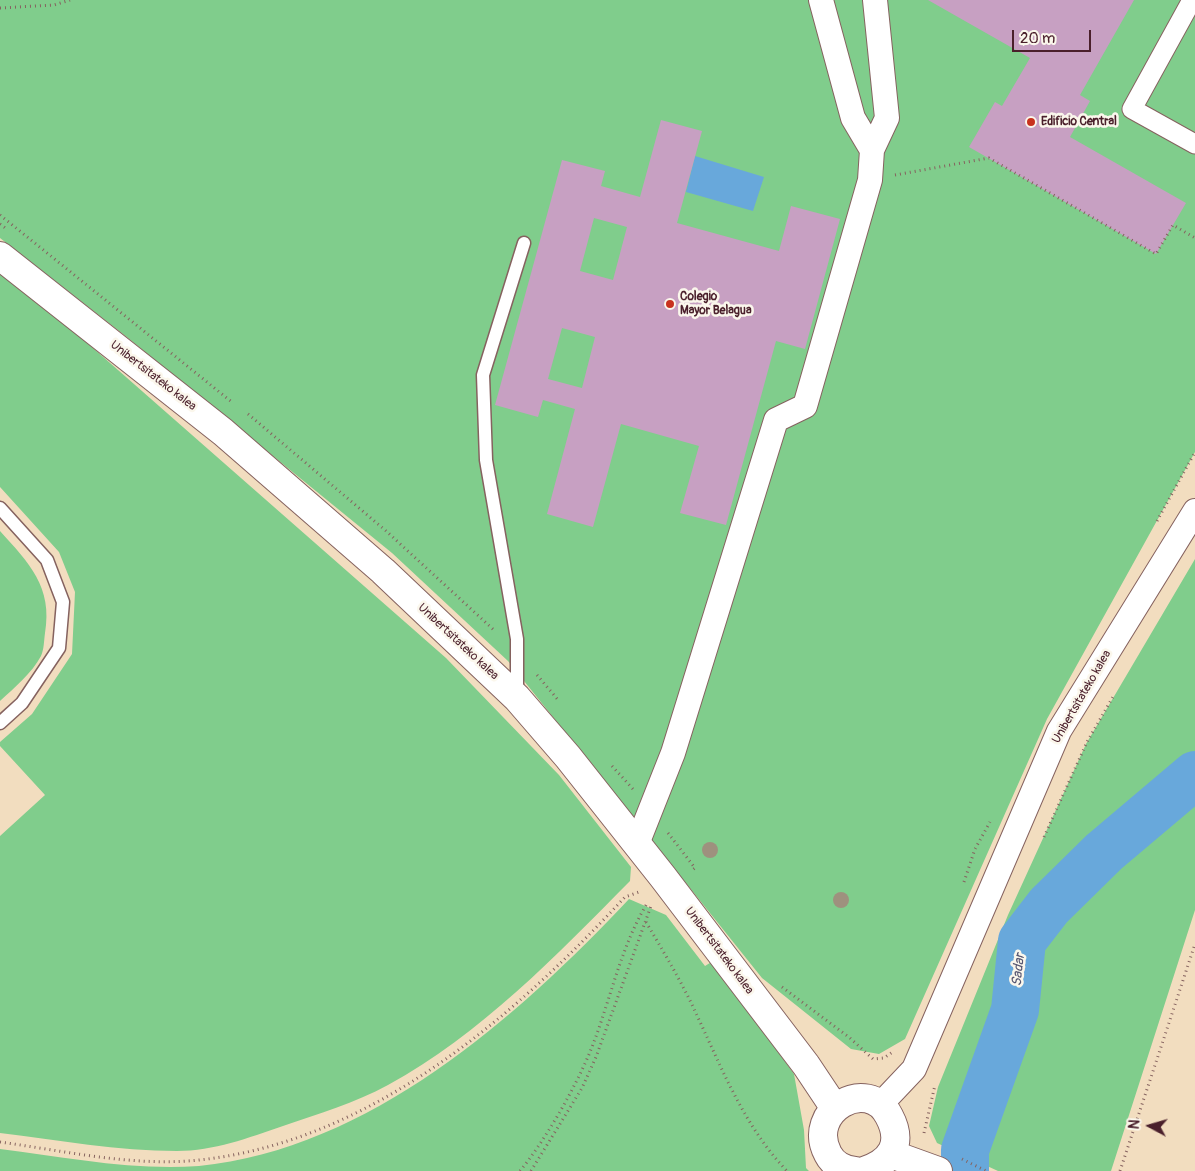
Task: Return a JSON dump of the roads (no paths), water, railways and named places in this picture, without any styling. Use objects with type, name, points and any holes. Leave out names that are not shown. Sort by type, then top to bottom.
[{"type":"main road","name":"Unibertsitateko kalea","points":[[0,256],[223,432],[384,571],[517,698],[637,844],[806,1065],[834,1107]]},
{"type":"main road","points":[[855,1171],[841,1167],[830,1158],[824,1147],[822,1134],[825,1120],[834,1107],[856,1098],[868,1099],[880,1105],[886,1110],[895,1127],[895,1140],[891,1154],[880,1165],[864,1171]]},
{"type":"main road","points":[[891,1154],[947,1164]]},
{"type":"street","points":[[821,0],[853,118],[872,150]]},
{"type":"street","points":[[637,844],[673,753],[776,420],[805,406],[870,180],[872,150],[887,118],[875,0]]},
{"type":"street","points":[[1192,0],[1132,109],[1195,144]]},
{"type":"street","name":"Unibertsitateko kalea","points":[[880,1105],[914,1069],[1059,731],[1195,512]]},
{"type":"lane","points":[[517,698],[519,653],[486,460],[483,375],[524,243]]},
{"type":"lane","points":[[0,508],[47,560],[63,602],[59,648],[22,703],[0,723]]},
{"type":"water","points":[[695,156],[764,177],[753,211],[686,192]]},
{"type":"waterway","name":"Sadar","points":[[965,1171],[965,1150],[1015,1010],[1022,941],[1049,906],[1104,852],[1195,775]]},
{"type":"place","name":"Edificio Central","points":[[1031,122]]},
{"type":"place","name":"Colegio Mayor Belagua","points":[[670,304]]}]
